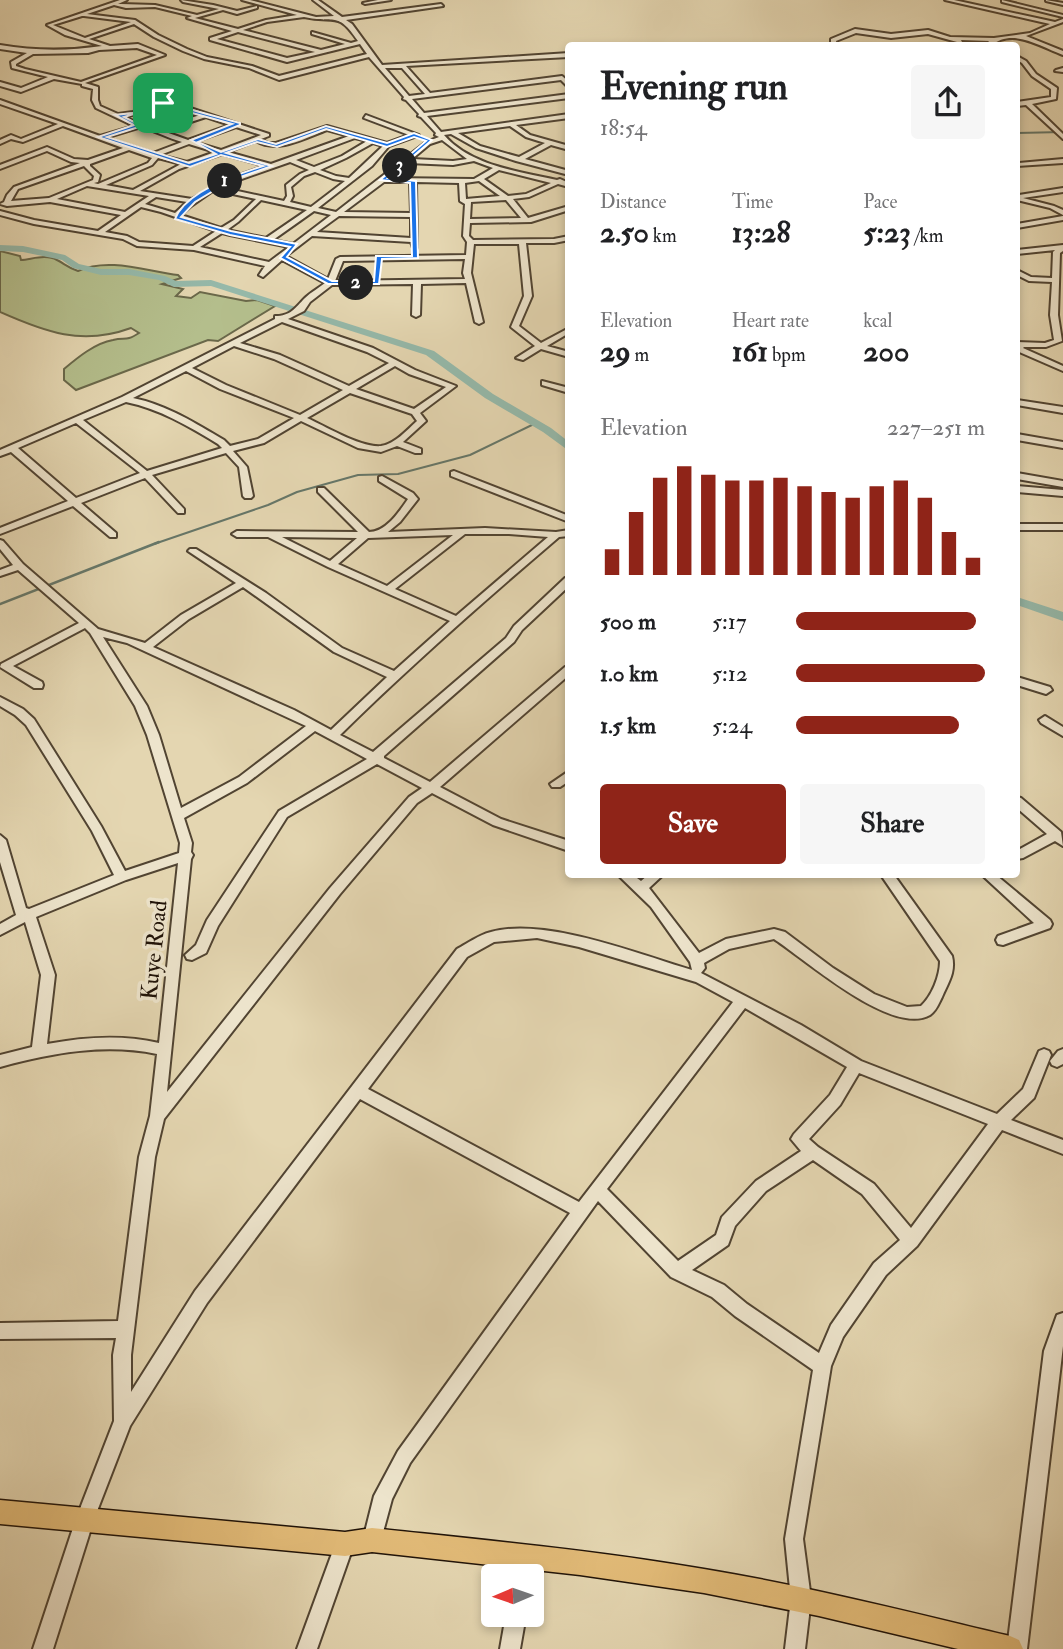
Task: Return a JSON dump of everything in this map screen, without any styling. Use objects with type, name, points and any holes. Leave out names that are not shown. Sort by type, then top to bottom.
[{"type":"main road","points":[[0,1512],[345,1544],[372,1540],[508,1564]]},
{"type":"main road","points":[[544,1568],[701,1580],[801,1599],[1010,1649]]},
{"type":"street","points":[[114,48],[64,33],[49,25],[125,0]]},
{"type":"street","points":[[228,0],[190,19],[319,51]]},
{"type":"street","points":[[244,0],[329,19],[441,5]]},
{"type":"street","points":[[307,0],[316,1],[350,25],[370,55],[440,136],[475,159],[498,168],[565,184]]},
{"type":"street","points":[[365,3],[389,0]]},
{"type":"street","points":[[947,0],[1054,23]]},
{"type":"street","points":[[980,7],[1006,0],[1063,19]]},
{"type":"street","points":[[183,1],[237,13],[256,7]]},
{"type":"street","points":[[271,6],[281,3]]},
{"type":"street","points":[[114,4],[132,9],[153,6],[170,12],[195,15]]},
{"type":"street","points":[[84,15],[134,22],[159,37],[206,58],[250,66],[292,83]]},
{"type":"street","points":[[305,15],[265,21],[212,39],[232,47],[287,60],[361,42]]},
{"type":"street","points":[[61,40],[70,18]]},
{"type":"street","points":[[945,37],[994,40],[1024,37],[1063,19]]},
{"type":"street","points":[[72,50],[75,42],[134,22]]},
{"type":"street","points":[[1047,27],[1059,30]]},
{"type":"street","points":[[833,42],[853,31],[891,36],[928,32],[961,42]]},
{"type":"street","points":[[314,33],[350,44]]},
{"type":"street","points":[[1010,34],[1024,37],[1063,54]]},
{"type":"street","points":[[0,47],[35,52],[114,48],[136,46],[159,37]]},
{"type":"street","points":[[232,47],[263,37]]},
{"type":"street","points":[[55,45],[21,57],[13,65],[52,78],[96,88],[95,100],[98,107],[139,126],[159,130],[206,115]]},
{"type":"street","points":[[136,46],[161,55]]},
{"type":"street","points":[[80,83],[102,78],[116,69],[186,50]]},
{"type":"street","points":[[282,78],[370,55]]},
{"type":"street","points":[[380,67],[565,55]]},
{"type":"street","points":[[1020,61],[1054,89],[1053,99],[1020,104]]},
{"type":"street","points":[[402,65],[428,94]]},
{"type":"street","points":[[0,85],[21,90],[52,78]]},
{"type":"street","points":[[405,97],[562,78],[565,81]]},
{"type":"street","points":[[494,86],[509,99],[508,103]]},
{"type":"street","points":[[420,115],[565,96]]},
{"type":"street","points":[[0,102],[129,148],[190,165]]},
{"type":"street","points":[[117,116],[134,114],[167,103],[267,135],[170,171],[135,191]]},
{"type":"street","points":[[1028,103],[1063,137]]},
{"type":"street","points":[[366,117],[430,141]]},
{"type":"street","points":[[263,275],[271,265],[430,141],[452,132],[565,117]]},
{"type":"street","points":[[0,142],[11,137],[21,141],[64,124]]},
{"type":"street","points":[[153,155],[238,124]]},
{"type":"street","points":[[512,124],[528,136],[565,147]]},
{"type":"street","points":[[101,137],[139,126]]},
{"type":"street","points":[[258,140],[267,145],[277,145],[326,128],[387,145],[414,135]]},
{"type":"street","points":[[159,130],[162,134],[193,142],[220,154],[269,166]]},
{"type":"street","points":[[452,132],[478,147],[565,173]]},
{"type":"street","points":[[176,216],[193,201],[237,175],[291,160],[355,136]]},
{"type":"street","points":[[286,204],[289,197],[288,186],[302,175],[372,141]]},
{"type":"street","points":[[517,160],[550,143]]},
{"type":"street","points":[[268,240],[295,223],[382,154],[387,145]]},
{"type":"street","points":[[3,204],[16,188],[129,148]]},
{"type":"street","points":[[0,167],[45,149],[72,161],[87,162]]},
{"type":"street","points":[[3,204],[50,200],[150,164],[155,158],[153,155]]},
{"type":"street","points":[[406,160],[453,163],[475,159]]},
{"type":"street","points":[[291,160],[368,190]]},
{"type":"street","points":[[1020,164],[1063,161]]},
{"type":"street","points":[[87,162],[87,167],[97,175],[97,183]]},
{"type":"street","points":[[383,180],[462,181],[481,179],[498,168]]},
{"type":"street","points":[[463,201],[533,195],[565,177]]},
{"type":"street","points":[[481,179],[509,199],[526,220]]},
{"type":"street","points":[[413,181],[415,258]]},
{"type":"street","points":[[462,181],[463,201]]},
{"type":"street","points":[[97,183],[193,201]]},
{"type":"street","points":[[213,188],[336,214],[412,215]]},
{"type":"street","points":[[1020,197],[1063,190]]},
{"type":"street","points":[[99,233],[156,194]]},
{"type":"street","points":[[1020,198],[1052,207],[1063,216]]},
{"type":"street","points":[[194,248],[223,231],[260,199]]},
{"type":"street","points":[[50,200],[127,214]]},
{"type":"street","points":[[463,201],[468,203],[466,236],[471,242]]},
{"type":"street","points":[[140,205],[163,210],[223,231],[295,246]]},
{"type":"street","points":[[466,221],[526,220],[565,210]]},
{"type":"street","points":[[0,213],[34,222],[130,238],[137,244],[194,248],[271,265]]},
{"type":"street","points":[[1020,225],[1063,216]]},
{"type":"street","points":[[311,234],[414,240]]},
{"type":"street","points":[[471,242],[565,239]]},
{"type":"street","points":[[522,241],[528,296],[515,327],[542,347],[565,354]]},
{"type":"street","points":[[554,241],[565,246]]},
{"type":"street","points":[[471,242],[468,257],[469,281],[479,322]]},
{"type":"street","points":[[1020,252],[1062,247]]},
{"type":"street","points":[[1020,344],[1046,345],[1058,341],[1055,280],[1057,252],[1062,247]]},
{"type":"street","points":[[282,257],[330,283]]},
{"type":"street","points":[[0,453],[78,421],[188,369],[278,318],[301,309],[307,300],[330,283],[415,258],[468,257]]},
{"type":"street","points":[[330,283],[340,259],[417,282],[469,281]]},
{"type":"street","points":[[1020,274],[1029,279]]},
{"type":"street","points":[[1020,280],[1055,280]]},
{"type":"street","points":[[416,315],[417,282]]},
{"type":"street","points":[[278,318],[370,350],[452,386],[415,412]]},
{"type":"street","points":[[520,358],[565,333]]},
{"type":"street","points":[[188,369],[230,391],[301,418],[371,450],[381,450],[397,443],[422,421],[415,412],[350,390],[290,362],[232,343]]},
{"type":"street","points":[[1020,350],[1063,369]]},
{"type":"street","points":[[0,531],[146,474],[261,441],[395,363]]},
{"type":"street","points":[[545,383],[565,390]]},
{"type":"street","points":[[125,399],[149,404],[177,416],[229,450],[243,467],[248,496]]},
{"type":"street","points":[[1020,403],[1063,410]]},
{"type":"street","points":[[78,421],[146,474],[181,511]]},
{"type":"street","points":[[1020,438],[1063,445]]},
{"type":"street","points":[[397,443],[418,451]]},
{"type":"street","points":[[12,448],[113,534]]},
{"type":"street","points":[[454,474],[565,517]]},
{"type":"street","points":[[1020,477],[1063,484]]},
{"type":"street","points":[[379,535],[397,520],[413,499],[382,479]]},
{"type":"street","points":[[1020,489],[1063,493]]},
{"type":"street","points":[[321,490],[366,535]]},
{"type":"street","points":[[1020,527],[1063,527]]},
{"type":"street","points":[[237,534],[379,535],[482,530],[565,534]]},
{"type":"street","points":[[267,533],[331,565],[456,620]]},
{"type":"street","points":[[389,589],[461,533]]},
{"type":"street","points":[[331,565],[366,535]]},
{"type":"street","points":[[333,735],[393,675],[556,535]]},
{"type":"street","name":"Kuye Road","points":[[0,543],[19,566],[90,627],[141,706],[179,815],[187,855],[176,932],[157,1116],[147,1157],[125,1329],[121,1385],[123,1422]]},
{"type":"street","points":[[193,551],[338,650],[393,675]]},
{"type":"street","points":[[0,573],[19,566]]},
{"type":"street","points":[[145,648],[185,617],[243,583]]},
{"type":"street","points":[[192,956],[201,949],[212,924],[283,814],[377,757],[510,640],[565,584]]},
{"type":"street","points":[[38,685],[5,666],[90,627],[145,648],[315,726],[498,822],[565,845]]},
{"type":"street","points":[[157,1116],[335,891],[413,800],[432,788],[565,672]]},
{"type":"street","points":[[1020,682],[1046,690]]},
{"type":"street","points":[[0,701],[30,722],[97,829],[122,877]]},
{"type":"street","points":[[1045,720],[1063,732]]},
{"type":"street","points":[[179,815],[243,780],[315,726]]},
{"type":"street","points":[[556,784],[565,778]]},
{"type":"street","points":[[1020,804],[1060,838],[1020,855]]},
{"type":"street","points":[[0,840],[20,911],[29,914]]},
{"type":"street","points":[[0,930],[29,914],[122,877],[187,855]]},
{"type":"street","points":[[628,878],[642,887],[697,960],[700,978]]},
{"type":"street","points":[[642,887],[653,878]]},
{"type":"street","points":[[697,960],[726,944],[774,934],[844,985],[900,1011],[920,1013],[930,1008],[948,965],[945,956],[889,878]]},
{"type":"street","points":[[991,878],[1045,924],[1003,940]]},
{"type":"street","points":[[29,914],[48,975],[39,1050]]},
{"type":"street","points":[[43,1649],[85,1519],[123,1422],[188,1315],[463,953],[491,937],[537,933],[700,978],[856,1065],[1063,1147]]},
{"type":"street","points":[[372,1540],[383,1496],[404,1457],[580,1211],[743,1000]]},
{"type":"street","points":[[0,1060],[39,1050],[131,1042],[165,1050]]},
{"type":"street","points":[[795,1649],[801,1599],[794,1539],[822,1366],[837,1331],[880,1269],[911,1241],[999,1122],[1028,1093],[1055,1057]]},
{"type":"street","points":[[856,1065],[831,1104],[800,1136],[813,1152],[868,1189],[911,1241]]},
{"type":"street","points":[[358,1091],[580,1211]]},
{"type":"street","points":[[677,1271],[722,1240],[728,1222],[761,1186],[813,1152]]},
{"type":"street","points":[[598,1190],[677,1271],[718,1291],[822,1366]]},
{"type":"street","points":[[1017,1649],[1049,1375],[1063,1321]]},
{"type":"street","points":[[0,1331],[125,1329]]},
{"type":"street","points":[[307,1649],[345,1544]]},
{"type":"street","points":[[510,1649],[514,1628]]},
{"type":"green space","points":[[0,251],[20,256],[21,260],[53,258],[78,271],[114,265],[178,275],[181,278],[162,284],[183,289],[176,296],[191,298],[200,292],[246,301],[257,300],[275,306],[218,341],[208,340],[76,390],[64,380],[64,369],[100,344],[139,333],[131,328],[96,336],[64,334],[48,331],[0,312]]},
{"type":"waterway","points":[[1020,133],[1063,132]]},
{"type":"waterway","points":[[0,248],[23,249],[65,258],[76,266],[101,272],[129,272],[162,278],[174,284],[211,283],[430,353],[489,396],[547,430],[565,445]]},
{"type":"waterway","points":[[154,544],[268,505],[297,492],[358,475],[398,474],[470,455],[536,423]]},
{"type":"waterway","points":[[0,604],[159,542]]},
{"type":"waterway","points":[[1020,602],[1063,617]]},
{"type":"route","points":[[163,103],[134,114],[117,116],[139,126],[101,137],[190,165],[214,156],[220,154],[236,148],[247,143],[258,140],[267,145],[277,145],[326,128],[387,145],[414,135],[430,141],[383,180],[413,181],[415,258],[379,257],[377,283],[330,283],[282,257],[295,246],[230,233],[177,218],[193,201],[230,178],[269,166],[237,156],[220,154],[193,142],[238,124],[163,103]]}]
